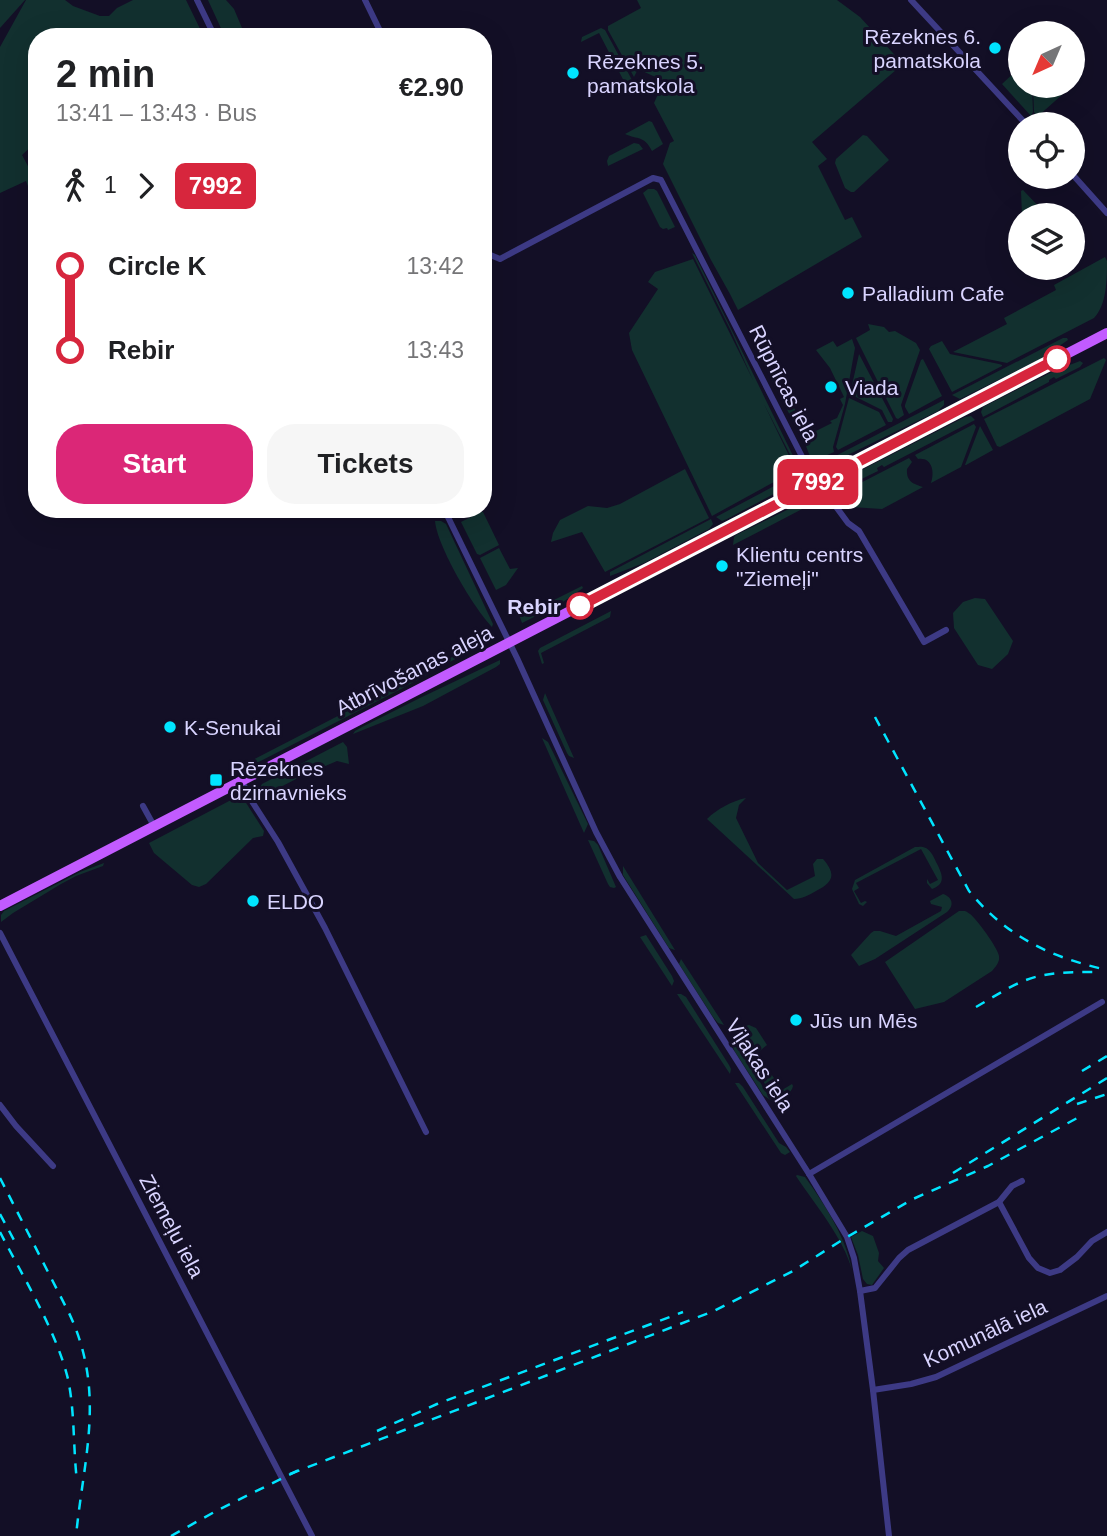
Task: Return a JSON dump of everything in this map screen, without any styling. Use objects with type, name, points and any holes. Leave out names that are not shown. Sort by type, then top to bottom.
[{"type":"main road","name":"Atbrīvošanas aleja","points":[[0,906],[1107,333]]},
{"type":"street","points":[[197,0],[211,28]]},
{"type":"street","points":[[365,0],[379,28]]},
{"type":"street","points":[[911,0],[1015,112]]},
{"type":"street","name":"Rūpnīcas iela","points":[[492,256],[500,259],[653,178],[663,182],[816,484],[823,489],[848,523],[859,531],[924,642],[946,630]]},
{"type":"street","points":[[1085,188],[1107,212]]},
{"type":"street","name":"Viļakas iela","points":[[448,518],[596,832],[620,877],[845,1232],[854,1258],[860,1291],[889,1536]]},
{"type":"street","points":[[241,780],[324,928],[426,1132]]},
{"type":"street","points":[[144,806],[154,826]]},
{"type":"street","name":"Ziemeļu iela","points":[[0,933],[312,1536]]},
{"type":"street","points":[[809,1174],[1102,1002]]},
{"type":"street","points":[[0,1105],[53,1166]]},
{"type":"street","points":[[860,1291],[875,1287],[908,1250],[999,1202],[1012,1186],[1022,1181]]},
{"type":"street","points":[[999,1202],[1029,1258],[1038,1268],[1050,1273],[1060,1270],[1092,1241],[1107,1232]]},
{"type":"street","name":"Komunālā iela","points":[[873,1390],[936,1377],[1107,1296]]},
{"type":"green space","points":[[0,0],[25,0],[0,28]]},
{"type":"green space","points":[[26,0],[65,0],[73,6],[100,16],[109,16],[117,8],[133,0],[186,0],[200,28],[28,28],[28,149],[22,155],[28,166],[28,186],[26,181],[0,193],[0,47]]},
{"type":"green space","points":[[208,0],[226,0],[234,9],[242,28],[221,28]]},
{"type":"green space","points":[[637,0],[837,0],[860,17],[903,64],[812,142],[827,159],[818,166],[845,220],[852,217],[862,237],[738,310],[663,164],[670,143],[674,141],[654,103],[664,81],[638,69],[634,77],[608,30],[608,26],[641,8]]},
{"type":"green space","points":[[601,28],[605,30],[632,80],[628,89],[599,33],[581,42],[582,37]]},
{"type":"green space","points":[[1008,78],[1008,91],[1002,84]]},
{"type":"green space","points":[[1015,98],[1032,98],[1033,112],[1027,112]]},
{"type":"green space","points":[[1033,98],[1058,98],[1043,112],[1034,112]]},
{"type":"green space","points":[[649,121],[663,144],[652,151],[643,140],[625,134]]},
{"type":"green space","points":[[863,135],[889,160],[851,192],[845,188],[835,163],[836,159]]},
{"type":"green space","points":[[634,143],[643,149],[608,166],[609,156]]},
{"type":"green space","points":[[648,189],[657,191],[675,227],[668,230],[660,227],[643,193]]},
{"type":"green space","points":[[1023,190],[1035,203],[1022,203]]},
{"type":"green space","points":[[692,253],[799,468],[764,404],[796,470],[712,516],[632,350],[629,333],[658,289],[648,282],[655,272],[693,259],[753,380]]},
{"type":"green space","points":[[1105,257],[1107,261],[1102,306],[1094,318],[1007,363],[953,352],[1007,324],[1004,318],[1056,290],[1054,285],[1063,280],[1085,280],[1085,268]]},
{"type":"green space","points":[[868,324],[884,327],[889,332],[895,331],[916,343],[920,350],[901,405],[904,415],[898,419],[856,338],[870,330]]},
{"type":"green space","points":[[1063,338],[1068,340],[1040,359],[960,399],[952,395]]},
{"type":"green space","points":[[852,339],[855,348],[834,452],[814,461],[804,441],[814,428],[816,431],[837,418],[843,405],[840,399],[844,397],[830,368],[816,350],[833,341],[837,347]]},
{"type":"green space","points":[[942,341],[950,354],[1002,366],[952,392],[929,349]]},
{"type":"green space","points":[[859,354],[893,419],[892,422],[888,422],[882,410],[850,394]]},
{"type":"green space","points":[[1104,358],[1106,360],[1090,399],[1000,447],[997,446],[984,419]]},
{"type":"green space","points":[[923,359],[942,396],[909,414],[905,405]]},
{"type":"green space","points":[[1080,361],[1083,363],[1080,367],[1056,379],[1054,377],[983,417],[983,407],[1054,371]]},
{"type":"green space","points":[[772,380],[781,381],[802,424],[803,429],[799,433]]},
{"type":"green space","points":[[849,398],[879,412],[886,425],[838,450],[836,447]]},
{"type":"green space","points":[[944,400],[944,405],[938,411],[827,465],[816,466]]},
{"type":"green space","points":[[971,416],[975,420],[884,467],[882,465],[877,468],[878,471],[835,492],[838,482]]},
{"type":"green space","points":[[974,424],[976,427],[961,467],[931,483],[931,466],[926,460],[918,459],[915,455]]},
{"type":"green space","points":[[980,426],[993,450],[965,465]]},
{"type":"green space","points":[[909,458],[912,462],[907,469],[909,480],[923,487],[882,509],[851,507],[843,492]]},
{"type":"green space","points":[[685,469],[709,518],[605,572],[582,532],[551,542],[560,520],[588,506],[607,508],[620,504]]},
{"type":"green space","points":[[793,476],[796,482],[727,519],[722,521],[716,517]]},
{"type":"green space","points":[[805,501],[808,506],[733,545],[736,535]]},
{"type":"green space","points":[[469,518],[486,518],[499,545],[477,554],[461,522]]},
{"type":"green space","points":[[711,519],[713,524],[709,529],[644,563],[610,576],[610,572]]},
{"type":"green space","points":[[435,521],[446,524],[493,624],[492,627],[457,577],[442,546]]},
{"type":"green space","points":[[499,548],[510,569],[518,568],[506,585],[496,590],[480,558]]},
{"type":"green space","points":[[582,586],[583,588],[560,604],[522,623],[520,617]]},
{"type":"green space","points":[[975,598],[985,599],[1013,641],[1008,654],[992,669],[978,665],[954,628],[953,613],[963,602]]},
{"type":"green space","points":[[611,611],[610,617],[541,653],[542,664],[538,651],[540,648]]},
{"type":"green space","points":[[487,639],[403,688],[245,769],[237,768]]},
{"type":"green space","points":[[500,660],[496,667],[423,706],[353,734],[362,727]]},
{"type":"green space","points":[[545,693],[574,758],[567,753],[543,700]]},
{"type":"green space","points":[[542,738],[548,742],[588,824],[584,833]]},
{"type":"green space","points":[[343,742],[347,747],[349,764],[337,761],[254,798],[253,793],[262,784]]},
{"type":"green space","points":[[243,798],[264,831],[263,836],[253,838],[206,884],[199,887],[192,885],[154,853],[149,843],[231,800]]},
{"type":"green space","points":[[746,798],[739,805],[736,818],[758,863],[787,890],[815,876],[813,864],[817,859],[823,859],[831,873],[827,884],[808,895],[794,899],[707,819],[725,806]]},
{"type":"green space","points":[[588,840],[598,845],[616,887],[610,887],[608,884]]},
{"type":"green space","points":[[915,847],[926,848],[932,854],[941,874],[940,884],[932,889],[927,883],[927,879],[930,884],[938,880],[921,849],[856,883],[859,888],[854,891],[861,903],[867,902],[863,906],[859,904],[852,889],[855,880]]},
{"type":"green space","points":[[104,863],[103,866],[61,884],[1,922],[4,911],[80,872]]},
{"type":"green space","points":[[623,866],[675,950],[669,948],[623,875]]},
{"type":"green space","points":[[943,894],[949,897],[951,902],[947,912],[875,959],[859,966],[851,955],[871,933],[880,931],[896,936],[941,911],[942,907],[931,904],[930,901]]},
{"type":"green space","points":[[959,911],[968,913],[982,927],[998,952],[998,962],[992,971],[944,1002],[915,1009],[885,962]]},
{"type":"green space","points":[[646,935],[672,976],[672,986],[640,937]]},
{"type":"green space","points":[[681,959],[724,1025],[713,1017],[679,964]]},
{"type":"green space","points":[[677,994],[686,997],[729,1065],[730,1074]]},
{"type":"green space","points":[[749,1025],[756,1028],[767,1045],[757,1053],[782,1090],[792,1084],[793,1086],[789,1093],[776,1101],[733,1034]]},
{"type":"green space","points":[[731,1037],[772,1101],[763,1095],[735,1052]]},
{"type":"green space","points":[[735,1083],[743,1087],[779,1143],[790,1152],[785,1155],[781,1153]]},
{"type":"green space","points":[[797,1175],[805,1177],[827,1210],[845,1245],[852,1270],[842,1245]]},
{"type":"green space","points":[[862,1231],[873,1236],[879,1253],[878,1261],[884,1268],[872,1285],[863,1279],[851,1237]]},
{"type":"railway","points":[[875,717],[969,891],[999,921],[1031,943],[1067,959],[1107,970]]},
{"type":"railway","points":[[976,1007],[1034,977],[1093,972]]},
{"type":"railway","points":[[1082,1071],[1107,1056]]},
{"type":"railway","points":[[953,1173],[1107,1078]]},
{"type":"railway","points":[[1077,1104],[1107,1094]]},
{"type":"railway","points":[[290,1474],[714,1311],[793,1271],[913,1199],[988,1166],[1081,1116]]},
{"type":"railway","points":[[0,1178],[69,1313],[87,1370],[89,1424],[76,1536]]},
{"type":"railway","points":[[0,1214],[14,1240]]},
{"type":"railway","points":[[0,1232],[38,1304],[63,1360],[72,1405],[77,1481]]},
{"type":"railway","points":[[377,1431],[437,1404],[683,1312]]},
{"type":"railway","points":[[171,1536],[299,1470]]},
{"type":"bus line","name":"7992","points":[[580,606],[1057,359]]},
{"type":"place","name":"Rēzeknes 6. pamatskola","points":[[995,48]]},
{"type":"place","name":"Rēzeknes 5. pamatskola","points":[[573,73]]},
{"type":"place","name":"Palladium Cafe","points":[[848,293]]},
{"type":"place","name":"Viada","points":[[831,387]]},
{"type":"place","name":"Klientu centrs \"Ziemeļi\"","points":[[722,566]]},
{"type":"place","name":"Rebir","points":[[580,606]]},
{"type":"place","name":"K-Senukai","points":[[170,727]]},
{"type":"place","name":"Rēzeknes dzirnavnieks","points":[[216,780]]},
{"type":"place","name":"ELDO","points":[[253,901]]},
{"type":"place","name":"Jūs un Mēs","points":[[796,1020]]}]
